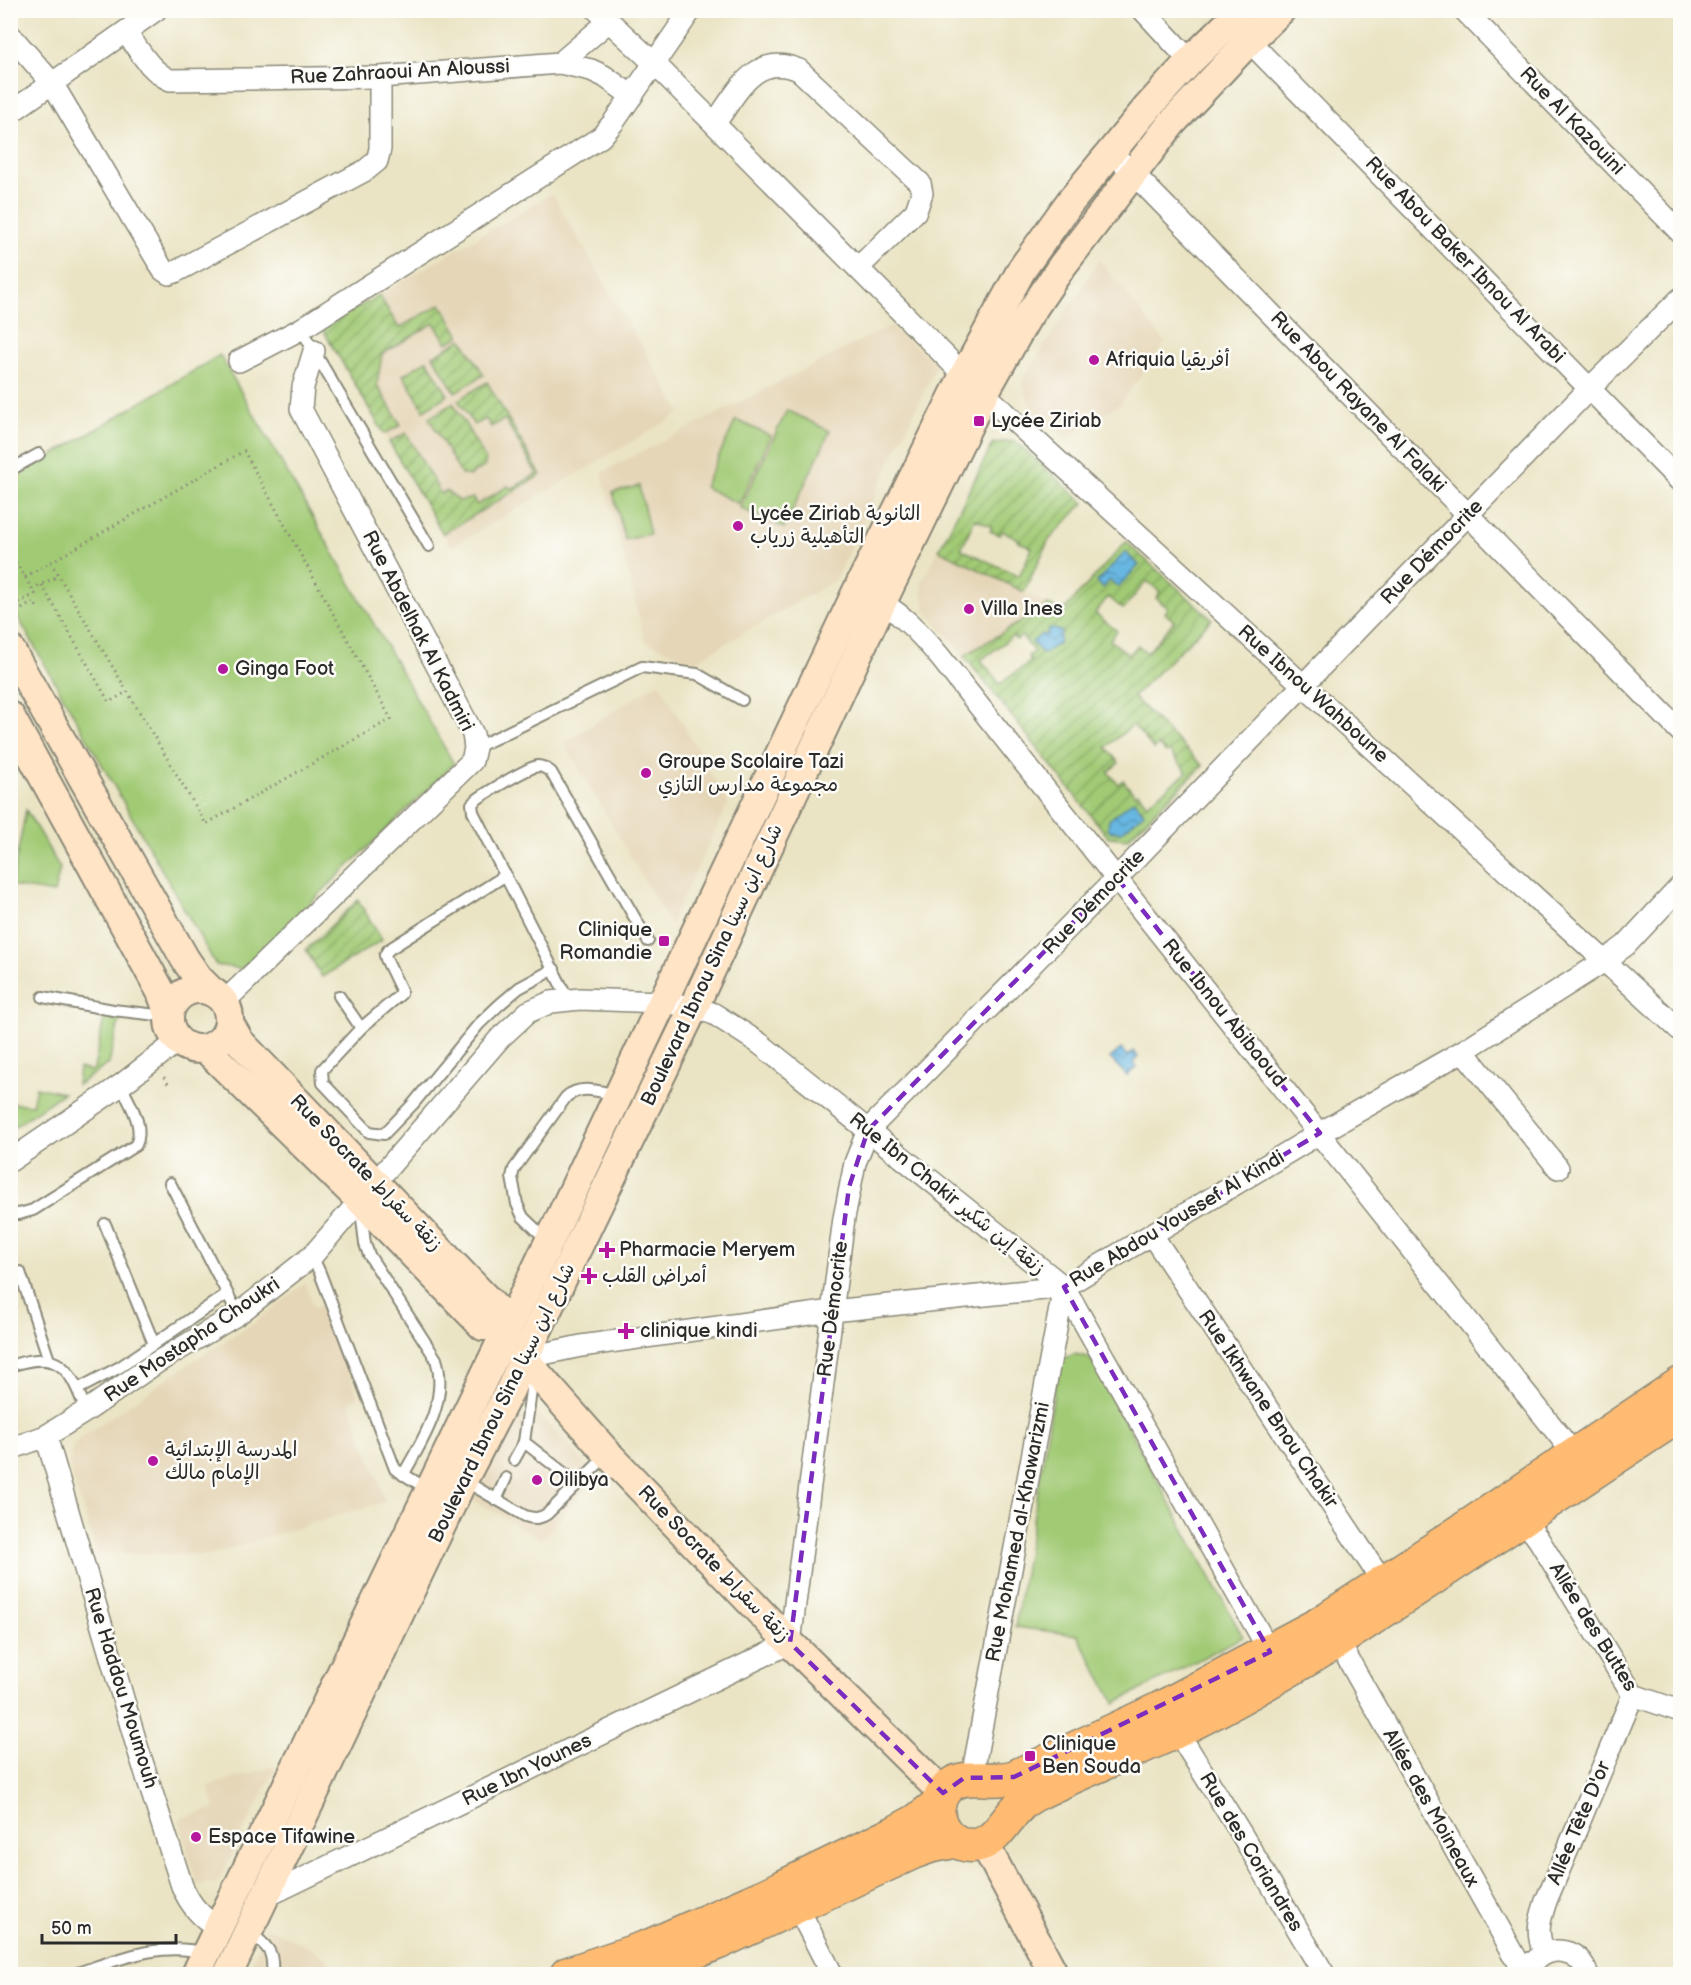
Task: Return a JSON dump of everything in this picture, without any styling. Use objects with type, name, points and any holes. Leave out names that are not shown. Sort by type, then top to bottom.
[{"type":"main road","name":"Boulevard Ibnou Sina شارع ابن سينا","points":[[228,1974],[464,1480],[507,1397],[529,1364],[694,1007],[965,375],[1022,269],[1070,202],[1148,107],[1242,10]]},
{"type":"main road","name":"Boulevard Ibnou Sina شارع ابن سينا","points":[[965,375],[1026,319],[1062,266],[1172,124],[1281,10]]},
{"type":"main road","name":"Boulevard Ibnou Sina شارع ابن سينا","points":[[207,1952],[429,1491],[499,1330],[549,1242],[662,1002],[870,596]]},
{"type":"main road","name":"Rue Socrate زنقة سقراط","points":[[10,649],[21,691],[185,959],[221,1006],[240,1042],[368,1192]]},
{"type":"main road","points":[[10,716],[161,992],[172,1023],[190,1048],[206,1049],[214,1046],[227,1032],[221,1006],[202,989],[188,992],[176,1000],[172,1023]]},
{"type":"main road","name":"Rue Socrate زنقة سقراط","points":[[206,1049],[496,1309],[499,1330],[608,1454],[941,1799]]},
{"type":"main road","points":[[567,1974],[646,1947],[768,1894],[894,1833],[916,1821],[956,1782],[1014,1777],[1159,1709],[1270,1652],[1383,1582],[1680,1384]]},
{"type":"main road","points":[[639,1974],[798,1908],[931,1845],[981,1835],[1023,1801],[1034,1795],[1177,1731],[1235,1701],[1338,1641],[1680,1415]]},
{"type":"main road","points":[[941,1799],[940,1825],[950,1837],[981,1835],[1006,1808],[995,1786],[978,1779]]},
{"type":"main road","points":[[981,1835],[1054,1974]]},
{"type":"street","points":[[10,113],[156,10]]},
{"type":"street","points":[[239,361],[301,329],[410,257],[601,137],[655,64],[691,10]]},
{"type":"street","points":[[1143,10],[1190,62]]},
{"type":"street","name":"Rue Al Kazouini","points":[[1464,10],[1680,232]]},
{"type":"street","points":[[560,63],[603,16]]},
{"type":"street","name":"Rue Ibnou Wahboune","points":[[603,16],[715,123],[965,375],[1680,1030]]},
{"type":"street","name":"Rue Zahraoui An Aloussi","points":[[126,32],[153,69],[170,80],[380,77],[560,63],[591,70],[604,76],[632,96]]},
{"type":"street","points":[[10,35],[51,82],[163,270],[169,274],[366,170],[377,161],[380,149],[380,77]]},
{"type":"street","name":"Rue Abou Baker Ibnou Al Arabi","points":[[1249,41],[1680,481]]},
{"type":"street","points":[[715,123],[753,74],[775,64],[788,65],[799,70],[920,183],[922,193],[916,211],[858,268]]},
{"type":"street","name":"Rue Abou Rayane Al Falaki","points":[[1111,151],[1680,731]]},
{"type":"street","name":"Rue Démocrite","points":[[790,1642],[849,1187],[855,1163],[868,1130],[1117,878],[1590,388],[1680,299]]},
{"type":"street","name":"Rue Abdelhak Al Kadmiri","points":[[221,1006],[472,761],[475,748],[473,734],[301,409],[303,387],[314,351]]},
{"type":"street","name":"Rue Ibnou Abibaoud","points":[[870,596],[924,638],[1574,1454]]},
{"type":"street","name":"Rue Abdou Youssef Al Kindi","points":[[529,1364],[581,1346],[832,1311],[1064,1287],[1320,1133],[1463,1051],[1606,960],[1626,945],[1680,887]]},
{"type":"street","name":"Rue Mostapha Choukri","points":[[10,1449],[46,1436],[156,1363],[238,1314],[312,1256],[509,1028],[528,1012],[551,1002],[568,999],[662,1002]]},
{"type":"street","name":"Rue Ibn Chakir زنقة إبن شكير","points":[[662,1002],[694,1007],[714,1014],[752,1038],[1064,1287],[1270,1652]]},
{"type":"street","points":[[10,1161],[121,1084],[172,1023]]},
{"type":"street","points":[[1463,1051],[1558,1168]]},
{"type":"street","name":"Rue Ikhwane Bnou Chakir","points":[[1152,1235],[1383,1582]]},
{"type":"street","name":"Rue Mohamed al-Khawarizmi","points":[[978,1779],[1064,1287]]},
{"type":"street","name":"Rue Haddou Moumouh","points":[[46,1436],[137,1746],[182,1886],[193,1907],[207,1952]]},
{"type":"street","name":"Allée des Buttes","points":[[1524,1520],[1545,1550],[1633,1695],[1680,1711]]},
{"type":"street","name":"Allée des Moineaux","points":[[1338,1641],[1526,1974]]},
{"type":"street","name":"Rue Ibn Younes","points":[[265,1897],[790,1642]]},
{"type":"street","name":"Allée Tête D'or","points":[[1544,1953],[1538,1935],[1546,1901],[1633,1695]]},
{"type":"street","name":"Rue des Coriandres","points":[[1177,1731],[1324,1974]]},
{"type":"street","points":[[798,1908],[832,1974]]},
{"type":"street","points":[[1526,1974],[1535,1959],[1554,1950],[1573,1954],[1587,1974]]},
{"type":"lane","points":[[301,329],[429,546]]},
{"type":"lane","points":[[10,470],[39,454]]},
{"type":"lane","points":[[475,748],[642,667],[698,674],[742,700]]},
{"type":"lane","points":[[568,999],[473,812],[472,804],[480,796],[534,767],[546,768],[551,772],[648,941]]},
{"type":"lane","points":[[506,875],[388,950],[385,955],[386,959],[401,994],[361,1028],[322,1070],[323,1083],[369,1132],[384,1134],[413,1104],[479,1024],[519,988],[554,969]]},
{"type":"lane","points":[[339,996],[361,1028]]},
{"type":"lane","points":[[43,997],[172,1023]]},
{"type":"lane","points":[[10,1213],[19,1214],[33,1210],[136,1145],[139,1138],[138,1122],[121,1084]]},
{"type":"lane","points":[[549,1242],[523,1217],[514,1188],[514,1168],[566,1097],[573,1091],[581,1089],[618,1095]]},
{"type":"lane","points":[[170,1183],[238,1314]]},
{"type":"lane","points":[[368,1192],[365,1244],[369,1255],[436,1359],[440,1371],[433,1419],[404,1475]]},
{"type":"lane","points":[[105,1224],[154,1344]]},
{"type":"lane","points":[[312,1256],[395,1469],[429,1491]]},
{"type":"lane","points":[[20,1272],[49,1360]]},
{"type":"lane","points":[[78,1389],[120,1367],[227,1294]]},
{"type":"lane","points":[[10,1366],[37,1359],[49,1360],[66,1370],[78,1389],[86,1411]]},
{"type":"lane","points":[[514,1460],[524,1442],[529,1364]]},
{"type":"lane","points":[[524,1442],[578,1484]]},
{"type":"lane","points":[[464,1480],[525,1516],[533,1519],[541,1518],[608,1454]]},
{"type":"lane","points":[[496,1500],[506,1478]]},
{"type":"lane","points":[[249,1930],[271,1951],[272,1974]]},
{"type":"lane","points":[[74,1974],[159,1948],[182,1948],[207,1952]]},
{"type":"path","points":[[25,577],[244,451],[391,719],[206,824],[51,563]]},
{"type":"path","points":[[10,552],[35,594],[14,605],[18,611],[34,602],[38,609]]},
{"type":"path","points":[[10,570],[18,566]]},
{"type":"path","points":[[32,590],[58,576]]},
{"type":"path","points":[[42,585],[109,702],[128,692]]},
{"type":"path","points":[[164,1077],[168,1084]]},
{"type":"highlighted area","points":[[1117,878],[1320,1133],[1064,1287],[1270,1652],[1014,1777],[964,1778],[943,1793],[790,1643],[849,1187],[868,1130]]},
{"type":"shaded area","points":[[552,194],[681,413],[451,547],[322,328]]},
{"type":"shaded area","points":[[1099,260],[1165,342],[1121,403],[1066,439],[1030,405],[1022,381]]},
{"type":"shaded area","name":"Lycée Ziriab الثانوية التأهيلية زرياب","points":[[890,326],[937,364],[835,580],[694,662],[645,641],[602,472]]},
{"type":"shaded area","points":[[939,550],[1048,605],[964,656],[925,610],[921,583]]},
{"type":"shaded area","name":"Groupe Scolaire Tazi مجموعة مدارس التازي","points":[[659,682],[728,804],[670,924],[564,743]]},
{"type":"shaded area","points":[[305,1283],[314,1308],[323,1305],[358,1397],[349,1401],[386,1501],[209,1555],[97,1553],[69,1466],[73,1447],[79,1439],[198,1358],[253,1324]]},
{"type":"shaded area","points":[[538,1414],[598,1477],[541,1539],[468,1497],[517,1415]]},
{"type":"shaded area","points":[[272,1767],[276,1768],[217,1883],[197,1885],[179,1819],[215,1808],[208,1786]]},
{"type":"shaded area","points":[[266,1927],[307,1946],[327,1959],[331,1974],[248,1974]]},
{"type":"green space","points":[[379,295],[399,328],[441,304],[460,336],[447,343],[434,323],[382,354],[377,385],[401,425],[384,434],[322,328]]},
{"type":"green space","points":[[462,339],[484,375],[455,392],[433,356]]},
{"type":"green space","name":"Ginga Foot","points":[[220,355],[454,764],[242,969],[216,965],[11,605],[11,480]]},
{"type":"green space","points":[[427,360],[448,395],[424,410],[403,375]]},
{"type":"green space","points":[[487,382],[541,475],[443,534],[389,442],[406,433],[441,494],[446,491],[460,501],[473,498],[477,505],[508,486],[511,489],[537,474],[505,419],[491,427],[486,419],[474,425],[458,400]]},
{"type":"green space","points":[[453,403],[486,460],[484,467],[469,476],[461,474],[429,418]]},
{"type":"green space","points":[[787,410],[830,431],[784,528],[740,508]]},
{"type":"green space","points":[[736,420],[771,436],[739,504],[704,487]]},
{"type":"green space","points":[[1015,441],[1084,503],[1049,540],[1024,592],[939,550],[993,443]],"holes":[[[975,519],[992,527],[990,531],[1000,535],[1002,531],[1032,548],[1019,576],[961,549]]]},
{"type":"green space","points":[[639,486],[650,534],[625,540],[613,492]]},
{"type":"green space","points":[[1126,542],[1212,619],[1133,697],[1203,766],[1127,839],[1108,837],[964,656],[1048,605],[1063,611]],"holes":[[[1147,581],[1160,592],[1156,598],[1168,608],[1165,613],[1174,621],[1147,653],[1138,645],[1129,655],[1110,640],[1117,631],[1095,613],[1108,597],[1123,609]],[[1013,636],[1016,640],[1022,636],[1034,652],[1028,656],[1031,661],[1000,684],[981,660]],[[1133,725],[1154,749],[1159,745],[1166,753],[1169,751],[1187,772],[1147,804],[1138,793],[1135,795],[1123,780],[1118,784],[1108,772],[1119,763],[1106,747]]]},
{"type":"green space","points":[[26,810],[60,868],[54,893],[11,886]]},
{"type":"green space","points":[[358,900],[382,940],[322,977],[306,950]]},
{"type":"green space","points":[[120,1017],[109,1064],[77,1085],[79,1068],[90,1071],[94,1069],[104,1018]]},
{"type":"green space","points":[[36,1087],[63,1093],[11,1129],[11,1103],[32,1105]]},
{"type":"green space","points":[[1075,1354],[1088,1357],[1093,1362],[1243,1637],[1115,1703],[1077,1635],[1015,1627],[1059,1364],[1061,1359]]},
{"type":"water","points":[[1125,552],[1139,565],[1118,587],[1110,580],[1103,588],[1097,582]]},
{"type":"water","points":[[1048,628],[1061,631],[1059,643],[1043,654],[1032,642],[1042,634],[1047,635]]},
{"type":"water","points":[[1134,800],[1144,813],[1120,833],[1111,832],[1108,828],[1109,820]]},
{"type":"water","points":[[1121,1049],[1127,1056],[1133,1051],[1138,1057],[1133,1062],[1137,1067],[1127,1076],[1110,1058]]},
{"type":"place","name":"Afriquia أفريقيا","points":[[1094,360]]},
{"type":"place","name":"Lycée Ziriab","points":[[979,421]]},
{"type":"place","name":"Lycée Ziriab الثانوية التأهيلية زرياب","points":[[738,526]]},
{"type":"place","name":"Villa Ines","points":[[969,609]]},
{"type":"place","name":"Ginga Foot","points":[[223,669]]},
{"type":"place","name":"Groupe Scolaire Tazi مجموعة مدارس التازي","points":[[646,773]]},
{"type":"place","name":"Clinique Romandie","points":[[664,941]]},
{"type":"place","name":"Pharmacie Meryem","points":[[607,1250]]},
{"type":"place","name":"أمراض القلب","points":[[589,1276]]},
{"type":"place","name":"clinique kindi","points":[[626,1331]]},
{"type":"place","name":"المدرسة الإبتدائية الإمام مالك","points":[[153,1461]]},
{"type":"place","name":"Oilibya","points":[[537,1480]]},
{"type":"place","name":"Clinique Ben Souda","points":[[1030,1756]]},
{"type":"place","name":"Espace Tifawine","points":[[196,1837]]}]
